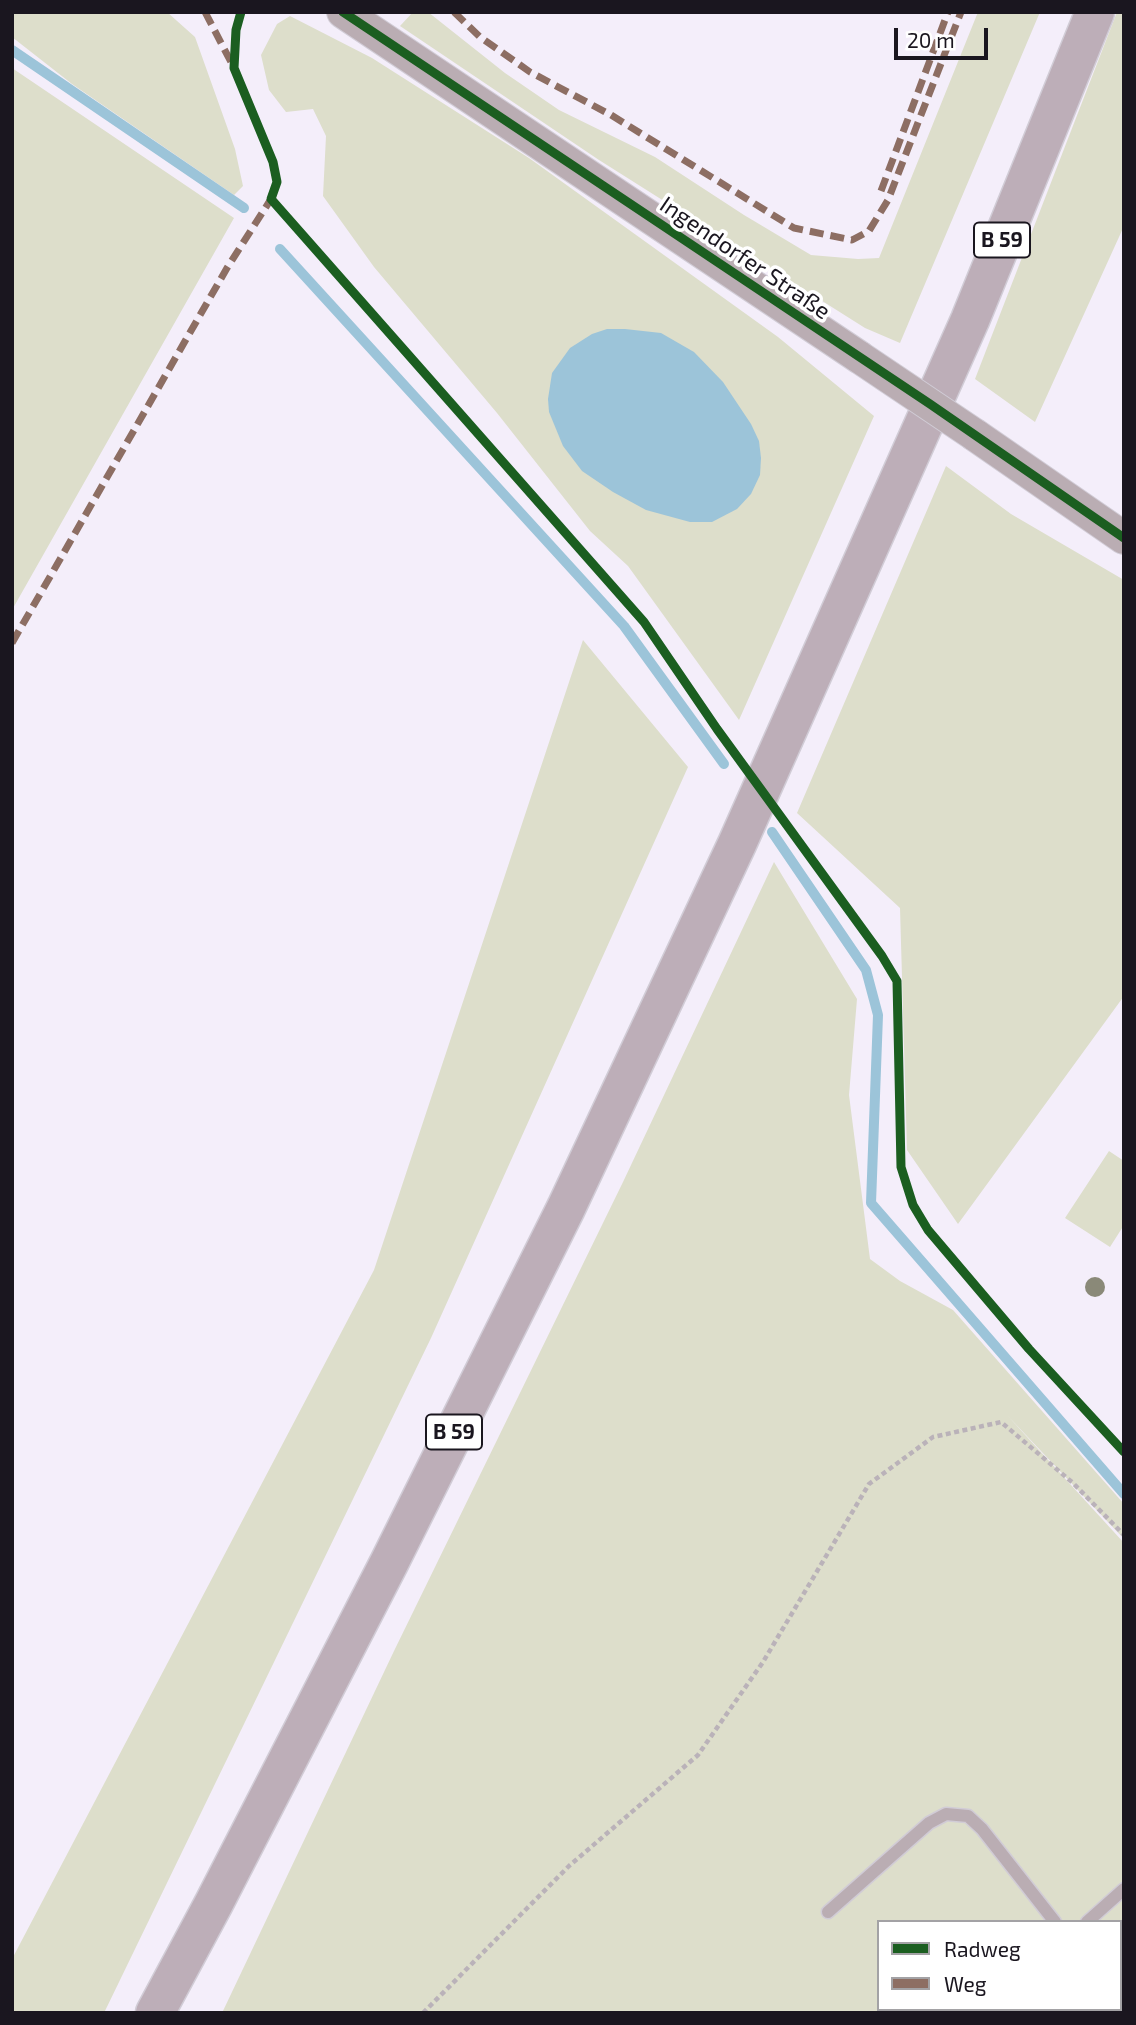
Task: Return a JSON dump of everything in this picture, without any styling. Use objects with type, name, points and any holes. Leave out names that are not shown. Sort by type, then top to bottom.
[{"type":"main road","name":"B 59","points":[[155,2013],[389,1563],[566,1208],[737,844],[970,320],[1095,12]]},
{"type":"street","name":"Ingendorfer Straße","points":[[343,12],[975,435],[1124,538]]},
{"type":"lane","points":[[828,1912],[929,1823],[946,1814],[968,1816],[982,1829],[1053,1920]]},
{"type":"lane","points":[[1089,1920],[1124,1889]]},
{"type":"path","points":[[423,2013],[569,1866],[698,1755],[763,1662],[869,1484],[933,1437],[1001,1422],[1073,1483],[1124,1535]]},
{"type":"green space","points":[[12,12],[167,12],[195,37],[235,149],[243,186],[234,195],[72,84],[12,37]]},
{"type":"green space","points":[[413,12],[428,12],[505,73],[559,110],[655,157],[811,255],[858,259],[879,258],[978,12],[1040,12],[900,343],[865,328],[599,160],[400,26]]},
{"type":"green space","points":[[1117,12],[1124,12],[1124,226],[1035,422],[975,379]]},
{"type":"green space","points":[[290,16],[372,58],[529,158],[778,337],[874,416],[739,720],[628,566],[590,531],[497,413],[374,267],[323,196],[326,136],[313,109],[286,112],[269,90],[261,55],[277,24]]},
{"type":"green space","points":[[12,68],[234,218],[12,610]]},
{"type":"green space","points":[[946,466],[1011,514],[1124,580],[1124,996],[958,1224],[907,1150],[900,908],[797,813]]},
{"type":"green space","points":[[583,640],[688,767],[431,1338],[104,2013],[12,2013],[12,1959],[374,1270]]},
{"type":"green space","points":[[774,862],[857,999],[849,1095],[870,1259],[900,1281],[953,1310],[1124,1504],[1124,1539],[1007,1415],[1124,1543],[1124,2013],[222,2013],[394,1651],[623,1182]]},
{"type":"green space","points":[[1109,1151],[1124,1161],[1124,1225],[1110,1247],[1065,1218]]},
{"type":"water","points":[[607,329],[661,333],[694,352],[723,382],[751,424],[759,441],[761,458],[760,475],[751,494],[737,509],[712,522],[690,522],[646,510],[582,471],[563,446],[549,412],[552,373],[570,348],[592,334]]},
{"type":"waterway","points":[[12,50],[244,208]]},
{"type":"waterway","points":[[280,249],[624,626],[724,764]]},
{"type":"waterway","points":[[772,832],[866,970],[878,1015],[871,1203],[1124,1494]]},
{"type":"marked path","points":[[205,12],[231,62]]},
{"type":"marked path","points":[[454,12],[480,37],[530,72],[611,115],[794,228],[852,240],[869,231],[888,200],[961,12]]},
{"type":"marked path","points":[[881,191],[948,12]]},
{"type":"marked path","points":[[12,643],[227,268],[271,199]]},
{"type":"cycle path","points":[[241,12],[236,30],[234,68],[273,162],[277,182],[271,199],[644,622],[717,729],[882,956],[897,981],[901,1167],[913,1205],[928,1230],[1029,1349],[1124,1452]]},
{"type":"cycle path","points":[[343,12],[930,404],[1124,538]]}]
